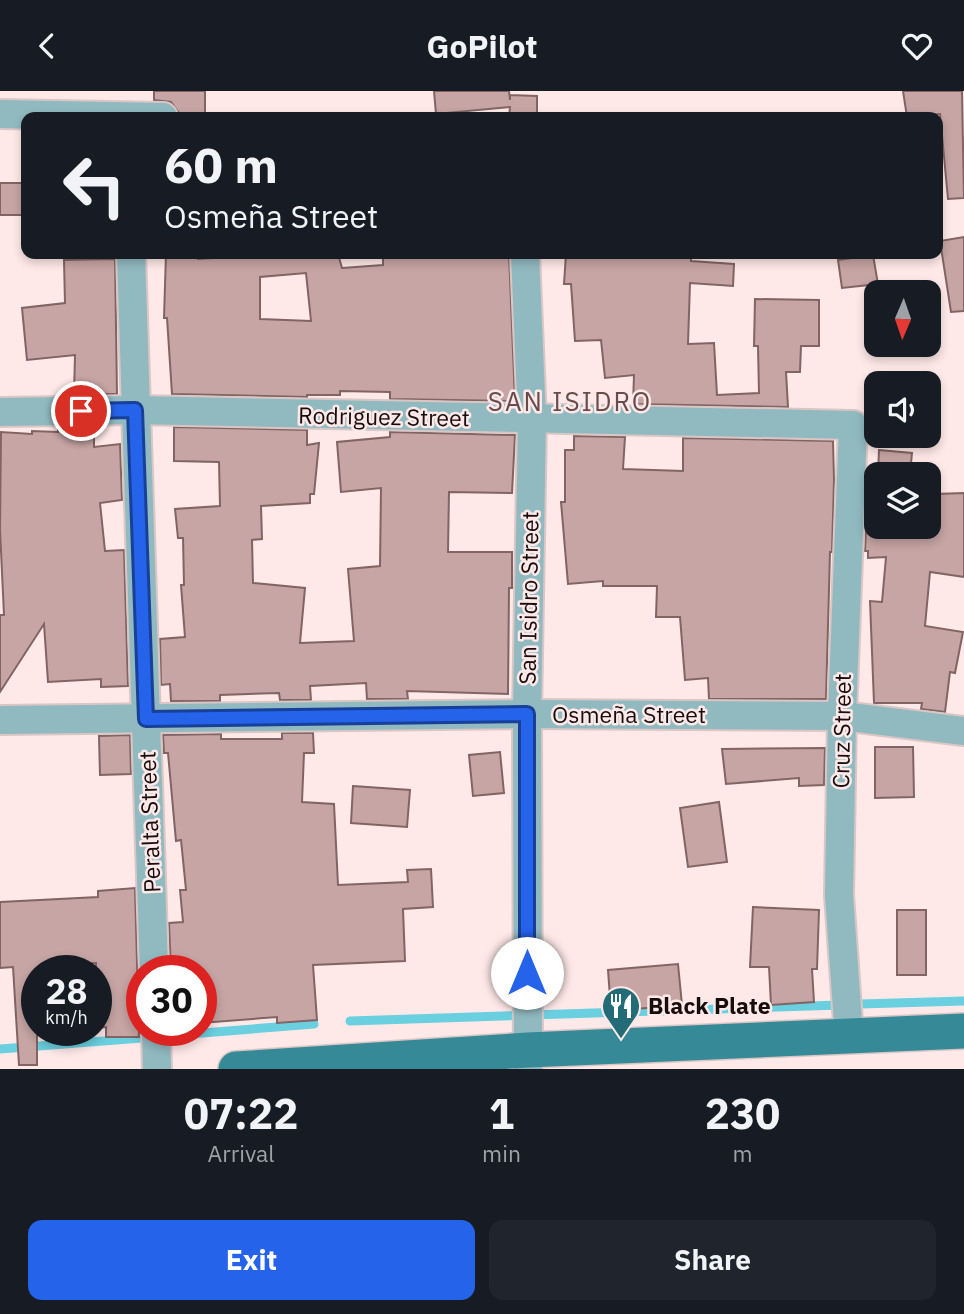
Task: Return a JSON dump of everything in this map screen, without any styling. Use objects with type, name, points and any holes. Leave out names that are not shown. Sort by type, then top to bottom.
[{"type":"main road","points":[[236,1069],[528,1060],[964,1031]]},
{"type":"street","points":[[0,114],[21,114]]},
{"type":"street","name":"Peralta Street","points":[[131,259],[153,955]]},
{"type":"street","name":"San Isidro Street","points":[[525,259],[532,420],[527,714],[528,1060]]},
{"type":"street","name":"Rodriguez Street","points":[[0,412],[135,410],[853,425]]},
{"type":"street","name":"Cruz Street","points":[[849,1037],[839,895],[842,716],[853,425]]},
{"type":"street","name":"Osmeña Street","points":[[0,720],[527,714],[842,716],[964,731]]},
{"type":"street","points":[[156,1046],[157,1069]]},
{"type":"building","points":[[154,91],[205,91],[205,112],[178,112],[171,102],[154,100]]},
{"type":"building","points":[[434,91],[509,91],[510,100],[510,95],[537,96],[537,112],[510,112],[510,107],[436,112]]},
{"type":"building","points":[[903,91],[962,91],[964,198],[948,199],[943,112],[906,112]]},
{"type":"building","points":[[0,183],[21,183],[21,215],[0,215]]},
{"type":"building","points":[[964,237],[964,311],[951,312],[943,259],[943,240]]},
{"type":"building","points":[[115,259],[117,394],[74,394],[75,355],[27,360],[22,308],[65,303],[64,260]]},
{"type":"building","points":[[166,259],[339,259],[342,268],[383,265],[383,259],[509,259],[515,401],[390,399],[390,392],[340,391],[340,395],[307,397],[172,394],[167,318],[164,318]],"holes":[[[306,273],[311,321],[260,319],[260,277]]]},
{"type":"building","points":[[566,259],[691,259],[734,264],[733,286],[690,283],[688,344],[714,343],[717,395],[759,393],[758,346],[754,346],[755,299],[819,300],[819,346],[801,346],[800,372],[786,372],[788,407],[633,404],[634,375],[605,378],[601,340],[575,341],[571,284],[564,284]]},
{"type":"building","points":[[874,259],[877,280],[864,280],[864,286],[842,288],[838,260]]},
{"type":"building","points":[[94,427],[94,447],[120,444],[122,500],[100,503],[105,551],[124,550],[128,686],[101,687],[101,679],[48,682],[44,624],[0,692],[0,615],[4,615],[0,530],[1,432],[32,434],[32,431],[58,432],[58,428]]},
{"type":"building","points":[[174,427],[307,430],[307,445],[319,443],[314,494],[310,494],[310,503],[261,506],[262,539],[252,540],[253,583],[305,588],[300,643],[354,641],[348,569],[380,566],[381,488],[341,492],[337,442],[390,437],[390,432],[515,435],[512,493],[449,492],[448,552],[512,552],[508,694],[407,691],[408,699],[367,699],[366,683],[310,686],[311,700],[280,700],[279,693],[220,695],[220,701],[171,701],[170,684],[161,685],[160,639],[185,637],[181,585],[184,585],[183,538],[178,538],[175,509],[220,506],[219,462],[174,461]]},
{"type":"building","points":[[574,436],[625,437],[623,469],[683,471],[683,438],[833,441],[826,699],[709,699],[708,678],[685,680],[680,617],[656,617],[657,586],[603,586],[603,581],[568,584],[561,502],[565,502],[565,450],[574,450]]},
{"type":"building","points":[[879,450],[912,453],[911,462],[878,462]]},
{"type":"building","points":[[964,493],[964,577],[930,572],[925,626],[963,632],[955,673],[950,672],[945,712],[921,709],[922,703],[874,703],[870,601],[882,602],[886,557],[868,558],[866,539],[941,539],[941,494]]},
{"type":"building","points":[[282,733],[313,733],[314,753],[304,753],[302,802],[334,804],[338,885],[408,882],[407,870],[431,869],[433,907],[403,909],[405,961],[313,965],[317,1020],[277,1023],[277,1017],[217,1022],[217,955],[170,955],[169,923],[183,922],[180,890],[186,890],[181,840],[176,841],[168,753],[164,753],[163,735],[221,734],[221,739],[282,739]]},
{"type":"building","points":[[130,735],[131,774],[100,775],[99,736]]},
{"type":"building","points":[[875,747],[913,747],[914,797],[875,798]]},
{"type":"building","points":[[825,748],[824,785],[799,786],[799,778],[726,784],[722,749]]},
{"type":"building","points":[[500,752],[504,793],[473,796],[469,755]]},
{"type":"building","points":[[353,786],[410,790],[407,827],[351,823]]},
{"type":"building","points":[[719,802],[727,862],[688,867],[680,808]]},
{"type":"building","points":[[135,888],[137,955],[126,955],[126,1037],[112,1037],[112,955],[21,955],[21,1046],[37,1046],[37,1065],[19,1065],[13,967],[0,968],[0,902],[98,897],[98,891]]},
{"type":"building","points":[[753,907],[819,910],[817,969],[812,969],[814,1002],[771,1005],[769,967],[750,967]]},
{"type":"building","points":[[897,910],[926,910],[926,975],[897,975]]},
{"type":"building","points":[[678,964],[682,1005],[611,1011],[608,970]]},
{"type":"waterway","points":[[860,1004],[964,1001]]},
{"type":"waterway","points":[[350,1021],[841,1005]]},
{"type":"waterway","points":[[217,1032],[314,1024]]},
{"type":"waterway","points":[[0,1049],[126,1039]]},
{"type":"place","name":"Black Plate","points":[[621,1040]]},
{"type":"district","name":"SAN ISIDRO","points":[[570,402]]},
{"type":"route","points":[[81,411],[135,410],[146,719],[527,714],[527,973]]}]
